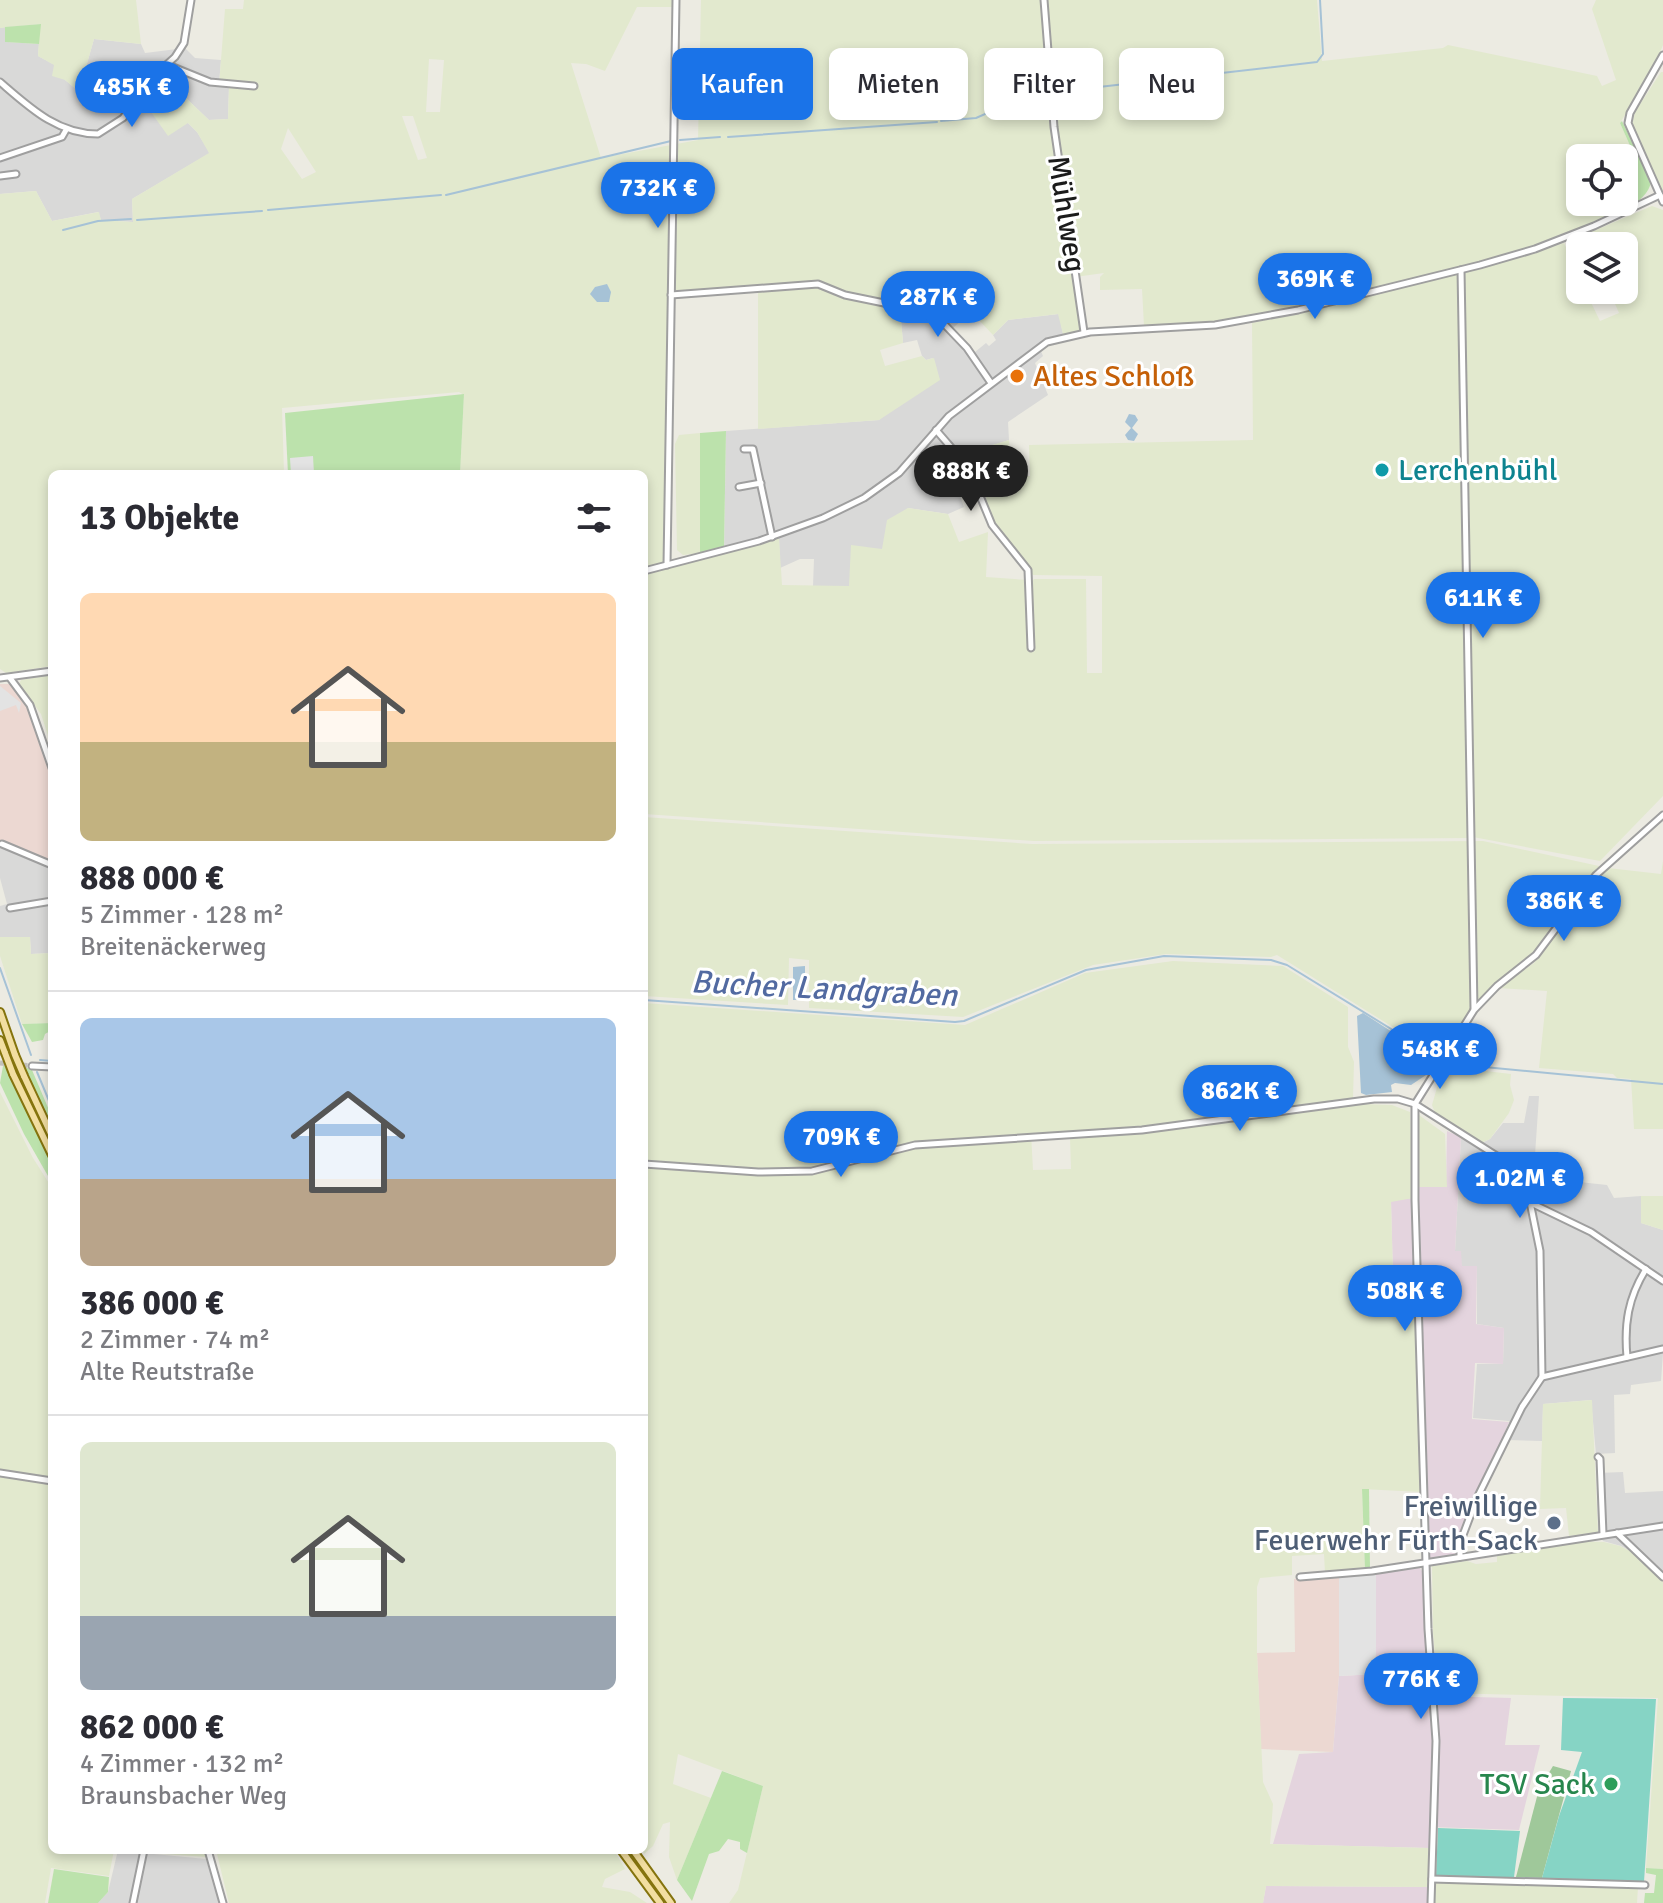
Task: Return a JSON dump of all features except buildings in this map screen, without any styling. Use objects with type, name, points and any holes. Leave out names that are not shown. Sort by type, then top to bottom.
[{"type":"main road","points":[[0,1012],[15,1055],[48,1127]]},
{"type":"main road","points":[[0,1040],[48,1147]]},
{"type":"main road","points":[[624,1854],[660,1903]]},
{"type":"main road","points":[[636,1854],[671,1903]]},
{"type":"street","points":[[0,82],[40,115],[66,130],[98,134],[123,118],[184,43],[191,0]]},
{"type":"street","points":[[667,565],[676,0]]},
{"type":"street","name":"Mühlweg","points":[[1044,0],[1052,116],[1084,333]]},
{"type":"street","points":[[648,570],[772,537],[823,518],[873,493],[899,473],[949,416],[1044,344],[1084,333],[1251,320],[1461,270],[1535,249],[1662,198],[1628,123],[1630,113],[1663,55]]},
{"type":"street","points":[[168,65],[210,82],[254,86]]},
{"type":"street","points":[[0,158],[62,137],[66,130]]},
{"type":"street","points":[[0,176],[16,174]]},
{"type":"street","points":[[1461,270],[1474,1010]]},
{"type":"street","points":[[671,295],[818,284],[845,295],[928,312],[967,348],[991,383]]},
{"type":"street","points":[[936,430],[968,467],[992,525],[1028,570],[1031,648]]},
{"type":"street","points":[[744,449],[753,449],[772,537]]},
{"type":"street","points":[[739,487],[761,483]]},
{"type":"street","points":[[0,678],[48,672]]},
{"type":"street","points":[[10,678],[30,705],[48,757]]},
{"type":"street","points":[[1431,1903],[1436,1741],[1426,1563],[1415,1104],[1474,1010],[1497,986],[1536,955],[1596,875],[1663,815]]},
{"type":"street","points":[[2,844],[5,848],[48,864]]},
{"type":"street","points":[[10,908],[48,902]]},
{"type":"street","points":[[32,1066],[48,1067]]},
{"type":"street","points":[[648,1164],[758,1172],[812,1171],[922,1144],[1142,1130],[1374,1099],[1398,1099],[1415,1104],[1508,1163],[1530,1202],[1541,1256],[1542,1377],[1522,1407],[1477,1498],[1460,1543],[1460,1557]]},
{"type":"street","points":[[1530,1202],[1591,1232],[1663,1281]]},
{"type":"street","points":[[1627,1357],[1626,1317],[1634,1290],[1646,1269]]},
{"type":"street","points":[[1542,1377],[1663,1349]]},
{"type":"street","points":[[1598,1457],[1603,1534]]},
{"type":"street","points":[[0,1473],[48,1480]]},
{"type":"street","points":[[1300,1577],[1372,1571],[1663,1526]]},
{"type":"street","points":[[1616,1532],[1663,1577]]},
{"type":"street","points":[[133,1903],[143,1854]]},
{"type":"street","points":[[209,1854],[223,1903]]},
{"type":"street","points":[[1432,1879],[1645,1885]]},
{"type":"shaded area","points":[[5,27],[6,42],[39,44],[38,56],[55,65],[76,89],[81,85],[90,87],[96,71],[86,67],[94,39],[141,44],[145,53],[185,48],[195,58],[221,60],[219,85],[229,86],[228,119],[209,120],[187,99],[179,85],[173,95],[151,112],[188,123],[210,153],[132,199],[133,222],[101,220],[98,212],[52,221],[36,191],[0,194],[0,28]]},
{"type":"shaded area","points":[[607,284],[611,292],[609,302],[597,302],[590,294],[595,287]]},
{"type":"shaded area","points":[[943,296],[964,318],[953,328],[975,352],[996,340],[993,335],[1008,320],[1059,314],[1063,334],[1038,344],[1043,356],[1035,363],[1048,395],[1008,422],[1009,440],[983,448],[988,495],[983,496],[979,488],[960,496],[964,507],[948,514],[908,508],[882,549],[850,586],[813,586],[814,559],[800,559],[780,568],[779,538],[724,555],[726,431],[879,420],[933,358],[926,360],[922,356],[917,340],[903,343],[900,307],[891,302]]},
{"type":"shaded area","points":[[1129,414],[1135,415],[1138,420],[1132,428],[1138,434],[1134,441],[1128,440],[1125,435],[1131,428],[1125,422]]},
{"type":"shaded area","points":[[313,456],[314,470],[291,470],[290,458]]},
{"type":"shaded area","points":[[0,684],[12,684],[26,699],[48,757],[48,862],[0,845]]},
{"type":"shaded area","points":[[0,686],[21,703],[19,713],[16,705],[0,711]]},
{"type":"shaded area","points":[[0,845],[48,862],[48,953],[31,954],[30,937],[0,937],[0,906],[7,904],[0,878]]},
{"type":"shaded area","points":[[805,966],[805,1000],[793,1000],[793,967]]},
{"type":"shaded area","points":[[1363,1013],[1437,1061],[1426,1075],[1411,1085],[1391,1085],[1392,1092],[1361,1093],[1357,1016]]},
{"type":"shaded area","points":[[1529,1096],[1539,1096],[1535,1155],[1567,1154],[1570,1181],[1607,1185],[1614,1198],[1641,1196],[1641,1223],[1663,1230],[1661,1381],[1631,1385],[1630,1394],[1614,1395],[1615,1453],[1596,1454],[1591,1400],[1543,1404],[1542,1441],[1507,1440],[1509,1421],[1473,1418],[1477,1364],[1503,1364],[1504,1328],[1477,1324],[1477,1266],[1461,1266],[1455,1251],[1461,1137],[1482,1143],[1490,1139],[1503,1123],[1524,1123]]},
{"type":"shaded area","points":[[1447,1131],[1461,1137],[1455,1251],[1461,1251],[1462,1266],[1477,1266],[1476,1324],[1504,1328],[1503,1364],[1475,1363],[1472,1419],[1509,1422],[1455,1555],[1427,1559],[1420,1311],[1394,1312],[1391,1201],[1418,1197],[1418,1187],[1446,1187]]},
{"type":"shaded area","points":[[1623,1472],[1625,1493],[1663,1491],[1663,1579],[1638,1555],[1603,1541],[1598,1532],[1597,1473]]},
{"type":"shaded area","points":[[1419,1567],[1422,1571],[1432,1692],[1436,1696],[1511,1698],[1505,1745],[1540,1745],[1519,1830],[1432,1827],[1430,1848],[1273,1844],[1299,1754],[1333,1752],[1339,1676],[1376,1674],[1376,1572]]},
{"type":"shaded area","points":[[1376,1572],[1376,1674],[1339,1676],[1339,1575]]},
{"type":"shaded area","points":[[1339,1575],[1339,1676],[1333,1752],[1261,1749],[1257,1653],[1295,1652],[1294,1579]]},
{"type":"shaded area","name":"TSV Sack","points":[[1563,1698],[1656,1699],[1644,1882],[1436,1876],[1438,1828],[1520,1831],[1514,1877],[1542,1878],[1559,1816],[1582,1752],[1561,1750]]},
{"type":"shaded area","points":[[117,1854],[206,1859],[220,1903],[98,1903],[108,1892]]},
{"type":"shaded area","points":[[1266,1886],[1429,1887],[1429,1903],[1263,1903]]},
{"type":"green space","points":[[0,0],[136,0],[141,44],[94,39],[86,67],[96,70],[90,87],[81,85],[76,89],[65,80],[52,76],[54,65],[38,56],[40,24],[0,28]]},
{"type":"green space","points":[[244,0],[675,0],[674,7],[637,7],[605,71],[586,64],[571,63],[601,158],[698,140],[698,120],[813,120],[813,48],[700,48],[701,0],[1317,0],[1322,61],[1448,45],[1597,76],[1602,86],[1616,80],[1592,9],[1596,0],[1663,0],[1663,45],[1653,69],[1620,123],[1629,144],[1566,144],[1566,216],[1607,216],[1582,229],[1566,232],[1566,235],[1534,247],[1468,266],[1465,264],[1460,268],[1292,309],[1190,325],[1144,326],[1142,289],[1100,290],[1100,277],[1104,273],[1075,277],[1082,331],[1063,334],[1058,314],[1008,320],[993,335],[977,318],[980,314],[961,295],[893,301],[900,307],[903,343],[880,350],[885,366],[922,356],[926,360],[934,358],[940,380],[879,420],[758,429],[758,287],[668,293],[664,563],[648,566],[648,470],[460,470],[464,395],[459,392],[282,408],[284,470],[48,470],[48,667],[6,673],[0,669],[0,194],[36,191],[52,221],[99,212],[101,220],[133,222],[132,199],[209,153],[188,123],[168,136],[151,112],[173,95],[180,84],[187,99],[209,120],[228,119],[229,86],[219,85],[225,9],[243,9]],"holes":[[[429,59],[444,60],[440,112],[426,112]],[[402,116],[413,116],[427,158],[418,160]],[[288,128],[316,172],[302,179],[281,149]]]},
{"type":"green space","points":[[41,24],[39,44],[5,42],[5,27]]},
{"type":"green space","points":[[1661,72],[1663,193],[1632,126],[1635,112]]},
{"type":"green space","points":[[1622,121],[1633,144],[1629,144],[1620,123]]},
{"type":"green space","points":[[1638,154],[1651,181],[1638,200]]},
{"type":"green space","points":[[1652,206],[1663,210],[1663,796],[1600,861],[1473,837],[1464,274],[1564,243],[1566,304],[1592,304],[1600,321],[1619,313],[1615,304],[1638,304],[1638,232],[1591,232],[1629,216],[1638,216],[1638,212]]},
{"type":"green space","points":[[1607,216],[1613,216],[1582,229]]},
{"type":"green space","points":[[1460,273],[1470,838],[1034,841],[648,814],[648,574],[779,538],[782,585],[849,586],[851,545],[882,549],[887,520],[908,508],[948,514],[959,542],[988,532],[986,577],[1027,580],[1028,651],[1032,651],[1031,583],[1034,579],[1086,579],[1087,673],[1102,673],[1102,576],[1033,575],[993,523],[986,508],[987,467],[982,448],[1009,440],[1012,477],[1030,476],[1029,445],[1253,440],[1252,323]]},
{"type":"green space","points":[[464,394],[460,470],[288,470],[285,413]]},
{"type":"green space","points":[[726,431],[724,548],[700,553],[700,433]]},
{"type":"green space","points":[[700,433],[700,553],[683,555],[677,550],[675,444],[679,435]]},
{"type":"green space","points":[[48,676],[48,736],[41,714],[19,684],[21,680]]},
{"type":"green space","points":[[648,817],[1032,844],[1483,841],[1599,866],[1534,952],[1496,983],[1469,1012],[1441,1057],[1277,955],[1166,954],[1093,965],[963,1017],[809,1008],[809,960],[789,958],[788,1005],[648,996]]},
{"type":"green space","points":[[1663,861],[1663,1129],[1634,1129],[1631,1079],[1617,1078],[1613,1074],[1539,1068],[1547,991],[1498,988],[1534,963],[1608,868],[1661,874]]},
{"type":"green space","points":[[0,937],[30,937],[31,954],[48,953],[48,1023],[22,1024],[0,956]]},
{"type":"green space","points":[[1173,961],[1283,966],[1348,1007],[1348,1047],[1354,1062],[1353,1099],[1159,1126],[1031,1133],[1033,1170],[1071,1169],[1070,1137],[1132,1134],[1364,1104],[1392,1105],[1410,1112],[1413,1198],[1391,1202],[1394,1312],[1415,1311],[1421,1492],[1362,1489],[1365,1570],[1325,1573],[1324,1554],[1292,1556],[1292,1575],[1260,1578],[1257,1587],[1257,1653],[1263,1782],[1273,1804],[1270,1844],[1430,1848],[1429,1887],[1266,1886],[1263,1903],[729,1903],[738,1890],[763,1786],[678,1754],[673,1784],[711,1798],[677,1880],[669,1857],[670,1822],[663,1824],[648,1850],[648,1003],[965,1025],[1085,973]]},
{"type":"green space","points":[[48,1023],[48,1032],[43,1040],[32,1042],[22,1024]]},
{"type":"green space","points":[[5,1066],[48,1152],[48,1176],[24,1134],[0,1083]]},
{"type":"green space","points":[[25,1067],[32,1070],[48,1108],[48,1121]]},
{"type":"green space","points":[[1452,1067],[1511,1074],[1514,1100],[1509,1113],[1490,1139],[1481,1143],[1436,1115],[1432,1105],[1438,1084]]},
{"type":"green space","points":[[0,1092],[48,1182],[48,1854],[113,1854],[109,1876],[51,1868],[45,1903],[0,1903]]},
{"type":"green space","points":[[1419,1115],[1445,1134],[1447,1187],[1418,1187]]},
{"type":"green space","points":[[1641,1196],[1663,1196],[1663,1230],[1641,1223]]},
{"type":"green space","points":[[1592,1400],[1598,1532],[1569,1536],[1566,1508],[1540,1509],[1543,1404]]},
{"type":"green space","points":[[1362,1489],[1369,1489],[1370,1569],[1365,1570]]},
{"type":"green space","points":[[1576,1541],[1620,1546],[1638,1555],[1663,1580],[1663,1869],[1646,1868],[1658,1698],[1438,1693],[1432,1566],[1467,1561],[1476,1564],[1497,1562],[1497,1555]]},
{"type":"green space","points":[[1553,1766],[1571,1771],[1542,1878],[1516,1877],[1539,1789]]},
{"type":"green space","points":[[722,1771],[763,1786],[747,1853],[740,1849],[740,1842],[728,1839],[719,1851],[709,1854],[692,1901],[677,1880]]},
{"type":"green space","points":[[166,1854],[206,1854],[206,1857]]},
{"type":"green space","points":[[217,1854],[616,1854],[625,1869],[605,1879],[602,1887],[630,1892],[647,1903],[229,1903]]},
{"type":"green space","points":[[1646,1868],[1663,1869],[1663,1903],[1644,1903],[1645,1893],[1654,1893],[1656,1875],[1646,1873]]},
{"type":"green space","points":[[54,1869],[109,1877],[108,1892],[98,1903],[48,1903]]},
{"type":"green space","points":[[1434,1882],[1638,1887],[1637,1903],[1433,1903]]},
{"type":"waterway","points":[[1103,87],[1317,62],[1323,54],[1320,0]]},
{"type":"waterway","points":[[941,121],[984,114]]},
{"type":"waterway","points":[[728,137],[937,122]]},
{"type":"waterway","points":[[680,140],[720,137]]},
{"type":"waterway","points":[[446,195],[671,141]]},
{"type":"waterway","points":[[268,210],[441,195]]},
{"type":"waterway","points":[[137,220],[262,211]]},
{"type":"waterway","points":[[63,230],[98,221],[131,219]]},
{"type":"waterway","name":"Bucher Landgraben","points":[[648,1000],[955,1022],[1086,970],[1164,956],[1271,960],[1287,965],[1453,1064],[1663,1084]]},
{"type":"waterway","points":[[0,968],[31,1055]]},
{"type":"waterway","name":"Bucher Landgraben","points":[[40,1060],[48,1061]]},
{"type":"waterway","points":[[37,1072],[48,1098]]},
{"type":"tunnel","points":[[0,1063],[32,1066]]},
{"type":"place","name":"Altes Schloß","points":[[1017,376]]},
{"type":"place","name":"Lerchenbühl","points":[[1382,470]]},
{"type":"place","name":"Freiwillige Feuerwehr Fürth-Sack","points":[[1554,1523]]},
{"type":"place","name":"TSV Sack","points":[[1611,1784]]}]
